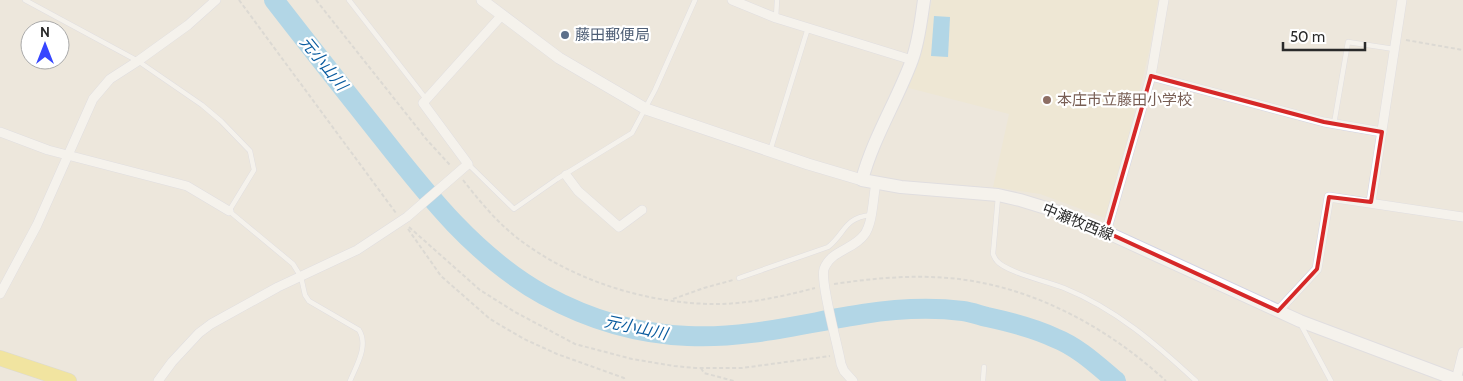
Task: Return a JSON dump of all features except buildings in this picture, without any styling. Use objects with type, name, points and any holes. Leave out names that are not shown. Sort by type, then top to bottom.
[{"type":"main road","points":[[862,180],[870,154],[912,60],[919,36],[924,0]]},
{"type":"main road","name":"中瀬牧西線","points":[[862,180],[901,187],[998,195],[1059,212],[1300,322],[1458,380]]},
{"type":"main road","points":[[0,358],[69,381]]},
{"type":"street","points":[[0,294],[37,225],[93,99],[110,80],[188,25],[216,0]]},
{"type":"street","points":[[482,0],[559,58],[646,109],[816,167],[862,180]]},
{"type":"street","points":[[732,0],[776,18],[912,60]]},
{"type":"street","points":[[1106,232],[1151,76],[1164,0]]},
{"type":"street","points":[[1371,202],[1402,0]]},
{"type":"street","points":[[158,381],[192,340],[211,324],[278,287],[357,250],[404,219],[454,173],[468,164],[423,103],[502,15]]},
{"type":"street","points":[[1151,76],[1334,124],[1382,132]]},
{"type":"street","points":[[0,132],[67,156],[187,186],[228,211]]},
{"type":"street","points":[[566,175],[578,191],[619,227],[642,210]]},
{"type":"street","points":[[853,381],[844,371],[839,353],[825,290],[824,270],[833,255],[854,244],[864,235],[869,226],[876,183]]},
{"type":"street","points":[[1278,311],[1317,269],[1329,197],[1463,217]]},
{"type":"street","points":[[1458,380],[1463,352]]},
{"type":"lane","points":[[25,0],[138,61],[202,105],[250,151],[254,170],[228,211],[293,264],[301,277],[305,295],[309,301],[359,330],[362,335],[363,346],[350,381]]},
{"type":"lane","points":[[349,0],[426,99]]},
{"type":"lane","points":[[468,164],[514,209],[557,179],[632,133],[646,109],[695,0]]},
{"type":"lane","points":[[776,18],[777,0]]},
{"type":"lane","points":[[770,151],[808,28]]},
{"type":"lane","points":[[1334,124],[1348,42],[1394,49]]},
{"type":"lane","points":[[998,195],[993,254],[997,261],[1018,272],[1094,302],[1116,315],[1167,353],[1196,381]]},
{"type":"lane","points":[[740,278],[828,247],[851,221],[860,216],[871,215]]},
{"type":"lane","points":[[1300,322],[1331,381]]},
{"type":"lane","points":[[983,381],[984,367]]},
{"type":"path","points":[[240,0],[262,33],[404,219],[441,276],[490,319],[524,339],[557,354],[624,378],[625,381]]},
{"type":"path","points":[[316,0],[427,140],[492,216],[509,232],[557,263],[593,280],[622,290],[671,300],[704,304],[739,303],[778,298],[816,288]]},
{"type":"path","points":[[1396,39],[1463,50]]},
{"type":"path","points":[[404,219],[480,290],[515,312],[574,344],[632,359],[674,366],[701,368],[742,368],[839,353]]},
{"type":"path","points":[[834,284],[867,279],[915,277],[977,282],[1010,289],[1064,311],[1109,335],[1149,365],[1166,381]]},
{"type":"path","points":[[671,300],[740,278]]},
{"type":"path","points":[[701,368],[704,373],[734,381]]},
{"type":"highlighted area","points":[[1151,76],[1324,122],[1382,132],[1371,202],[1329,197],[1317,269],[1278,311],[1106,232]]},
{"type":"shaded area","name":"本庄市立藤田小学校","points":[[932,0],[1158,0],[1150,48],[1128,138],[1105,218],[1040,194],[993,187],[1009,114],[905,87],[920,57]]},
{"type":"water","points":[[934,16],[950,17],[948,57],[931,56]]},
{"type":"waterway","name":"元小山川","points":[[274,0],[414,177],[452,221],[495,262],[544,295],[561,304],[614,324],[669,335],[688,336],[754,333],[887,311],[913,309],[963,311],[1039,331],[1072,346],[1116,381]]},
{"type":"place","name":"藤田郵便局","points":[[565,35]]},
{"type":"place","name":"本庄市立藤田小学校","points":[[1047,100]]}]
